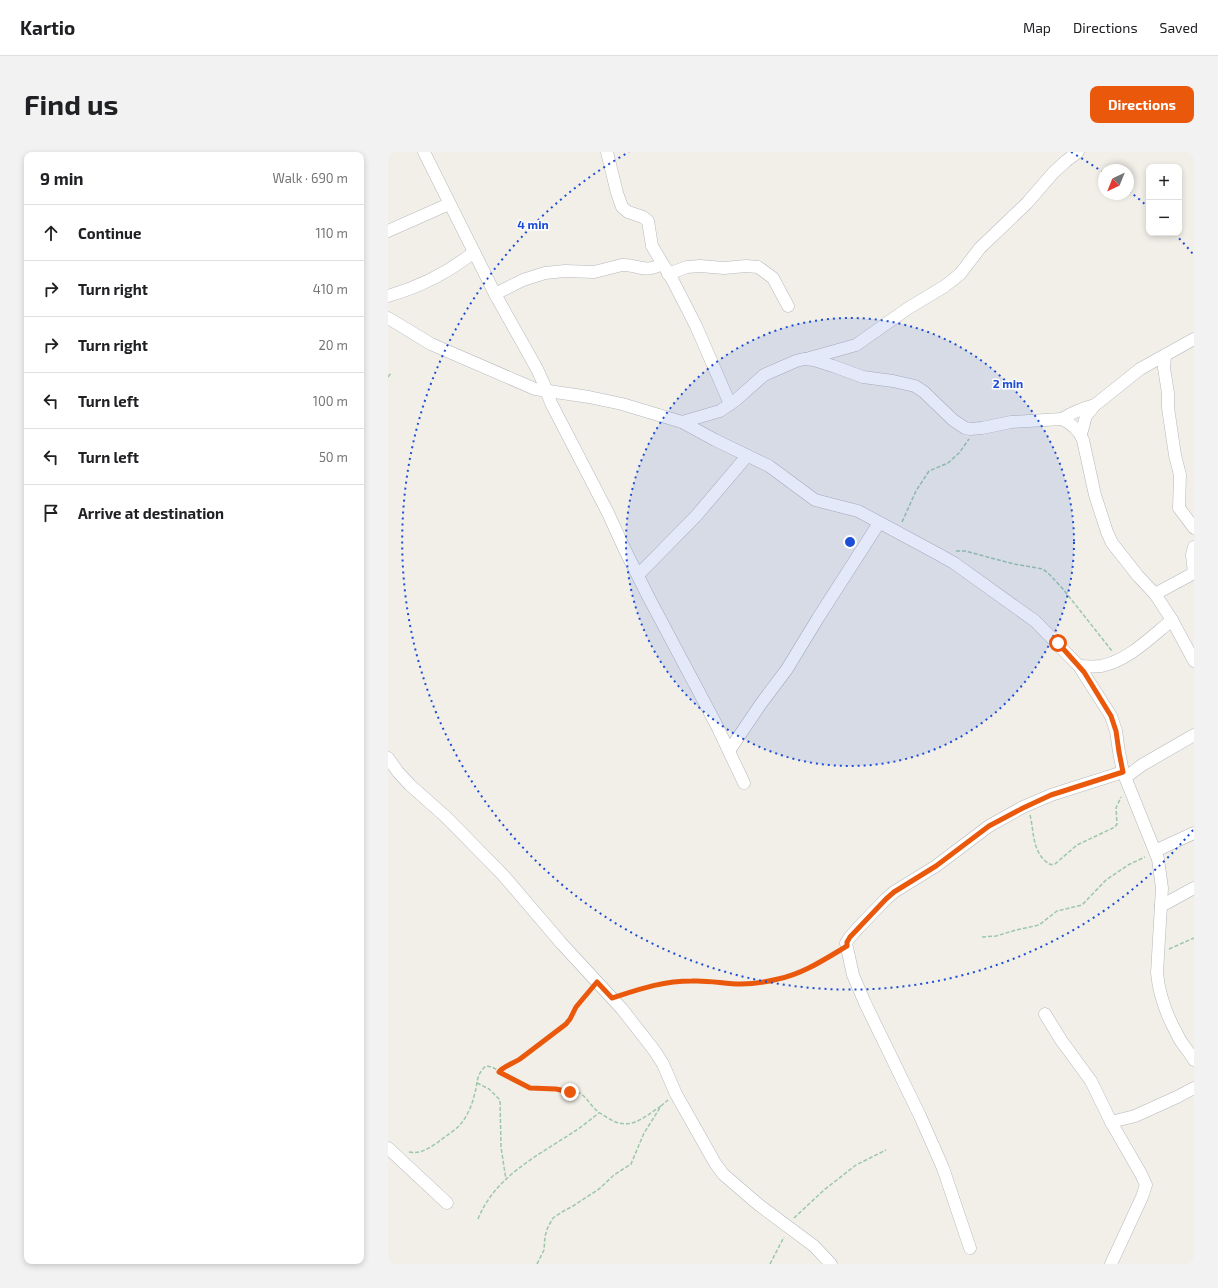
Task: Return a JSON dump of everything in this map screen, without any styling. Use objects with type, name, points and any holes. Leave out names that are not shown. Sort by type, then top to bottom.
[{"type":"street","points":[[424,152],[495,294],[537,368],[551,403],[608,512],[638,576],[703,698],[744,783]]},
{"type":"street","points":[[607,152],[622,207],[628,212],[646,219],[652,246],[696,326],[730,404]]},
{"type":"street","points":[[804,360],[856,345],[907,309],[945,286],[960,274],[980,248],[1027,203],[1053,173],[1078,152]]},
{"type":"street","points":[[388,231],[449,204]]},
{"type":"street","points":[[388,296],[402,292],[434,277],[458,264],[474,252]]},
{"type":"street","points":[[495,294],[523,280],[545,273],[565,271],[594,272],[626,265],[642,268],[665,269],[700,266],[724,268],[746,266],[758,267],[773,278],[788,306]]},
{"type":"street","points":[[388,318],[431,344],[528,387],[547,392],[589,397],[622,404],[682,422],[769,466],[815,500],[858,511],[943,557],[999,594],[1035,621],[1079,666],[1111,716],[1116,731],[1119,752],[1126,777],[1158,859],[1161,880],[1157,973],[1158,985],[1167,1013],[1177,1035],[1194,1060]]},
{"type":"street","points":[[1081,434],[1083,422],[1095,405],[1140,369],[1194,339]]},
{"type":"street","points":[[1164,355],[1168,408],[1175,455],[1180,475],[1179,508],[1194,528]]},
{"type":"street","points":[[682,422],[720,411],[764,375],[796,361],[804,360],[814,360],[863,377],[915,386],[924,392],[953,420],[965,428],[976,429],[1011,422],[1062,419],[1084,408],[1095,405]]},
{"type":"street","points":[[1062,419],[1072,424],[1081,434],[1095,495],[1106,532],[1138,576],[1155,594],[1172,620],[1194,662]]},
{"type":"street","points":[[638,576],[696,516],[747,456]]},
{"type":"street","points":[[729,751],[760,705],[787,669],[879,523]]},
{"type":"street","points":[[1155,594],[1194,573],[1192,555],[1194,547]]},
{"type":"street","points":[[1079,666],[1100,666],[1119,660],[1141,645],[1172,620]]},
{"type":"street","points":[[970,1248],[943,1168],[920,1116],[865,1004],[853,974],[847,942],[850,937],[894,892],[936,866],[989,826],[1028,805],[1051,795],[1126,777],[1194,735]]},
{"type":"street","points":[[388,758],[407,782],[446,817],[503,875],[562,944],[612,998],[654,1050],[667,1073],[676,1094],[715,1163],[723,1174],[747,1196],[814,1246],[831,1264]]},
{"type":"street","points":[[1155,851],[1194,833]]},
{"type":"street","points":[[1160,906],[1194,888]]},
{"type":"street","points":[[1045,1014],[1091,1081],[1111,1122],[1146,1185],[1142,1197],[1111,1264]]},
{"type":"street","points":[[1111,1122],[1135,1116],[1194,1088]]},
{"type":"street","points":[[388,1148],[447,1203]]},
{"type":"path","points":[[388,377],[391,373]]},
{"type":"path","points":[[899,533],[910,503],[929,471],[948,464],[976,429]]},
{"type":"path","points":[[943,557],[959,550],[1014,564],[1043,569],[1064,590],[1119,660]]},
{"type":"path","points":[[1028,805],[1036,848],[1041,856],[1052,865],[1077,846],[1115,827],[1117,824],[1116,808],[1126,777]]},
{"type":"path","points":[[982,937],[996,936],[1039,925],[1058,911],[1082,905],[1106,880],[1128,865],[1155,851]]},
{"type":"path","points":[[1158,953],[1194,938]]},
{"type":"path","points":[[612,998],[656,984],[677,981],[694,980],[742,984],[761,983],[779,979],[803,970],[847,946]]},
{"type":"path","points":[[499,1072],[501,1069],[520,1059],[566,1024],[576,1007],[597,982]]},
{"type":"path","points":[[408,1152],[415,1153],[427,1150],[462,1123],[475,1094],[476,1082],[480,1072],[486,1066],[492,1067],[530,1088],[556,1089],[563,1092],[580,1093],[599,1113],[620,1124],[627,1125],[645,1117],[676,1094]]},
{"type":"path","points":[[476,1082],[489,1089],[500,1100],[501,1147],[506,1180]]},
{"type":"path","points":[[538,1264],[544,1250],[545,1236],[553,1218],[599,1189],[614,1175],[630,1164],[644,1133],[661,1106]]},
{"type":"path","points":[[478,1219],[488,1198],[506,1180],[535,1156],[575,1131],[599,1113]]},
{"type":"path","points":[[770,1264],[784,1238],[788,1226],[809,1203],[856,1166],[886,1150]]},
{"type":"route","points":[[570,1092],[563,1092],[556,1089],[530,1088],[499,1072],[501,1069],[520,1059],[566,1024],[576,1007],[597,982],[612,998],[656,984],[677,981],[694,980],[742,984],[761,983],[791,976],[847,946],[846,943],[850,937],[894,892],[936,866],[989,826],[1051,795],[1123,772],[1116,731],[1111,716],[1084,672],[1058,643]]}]
